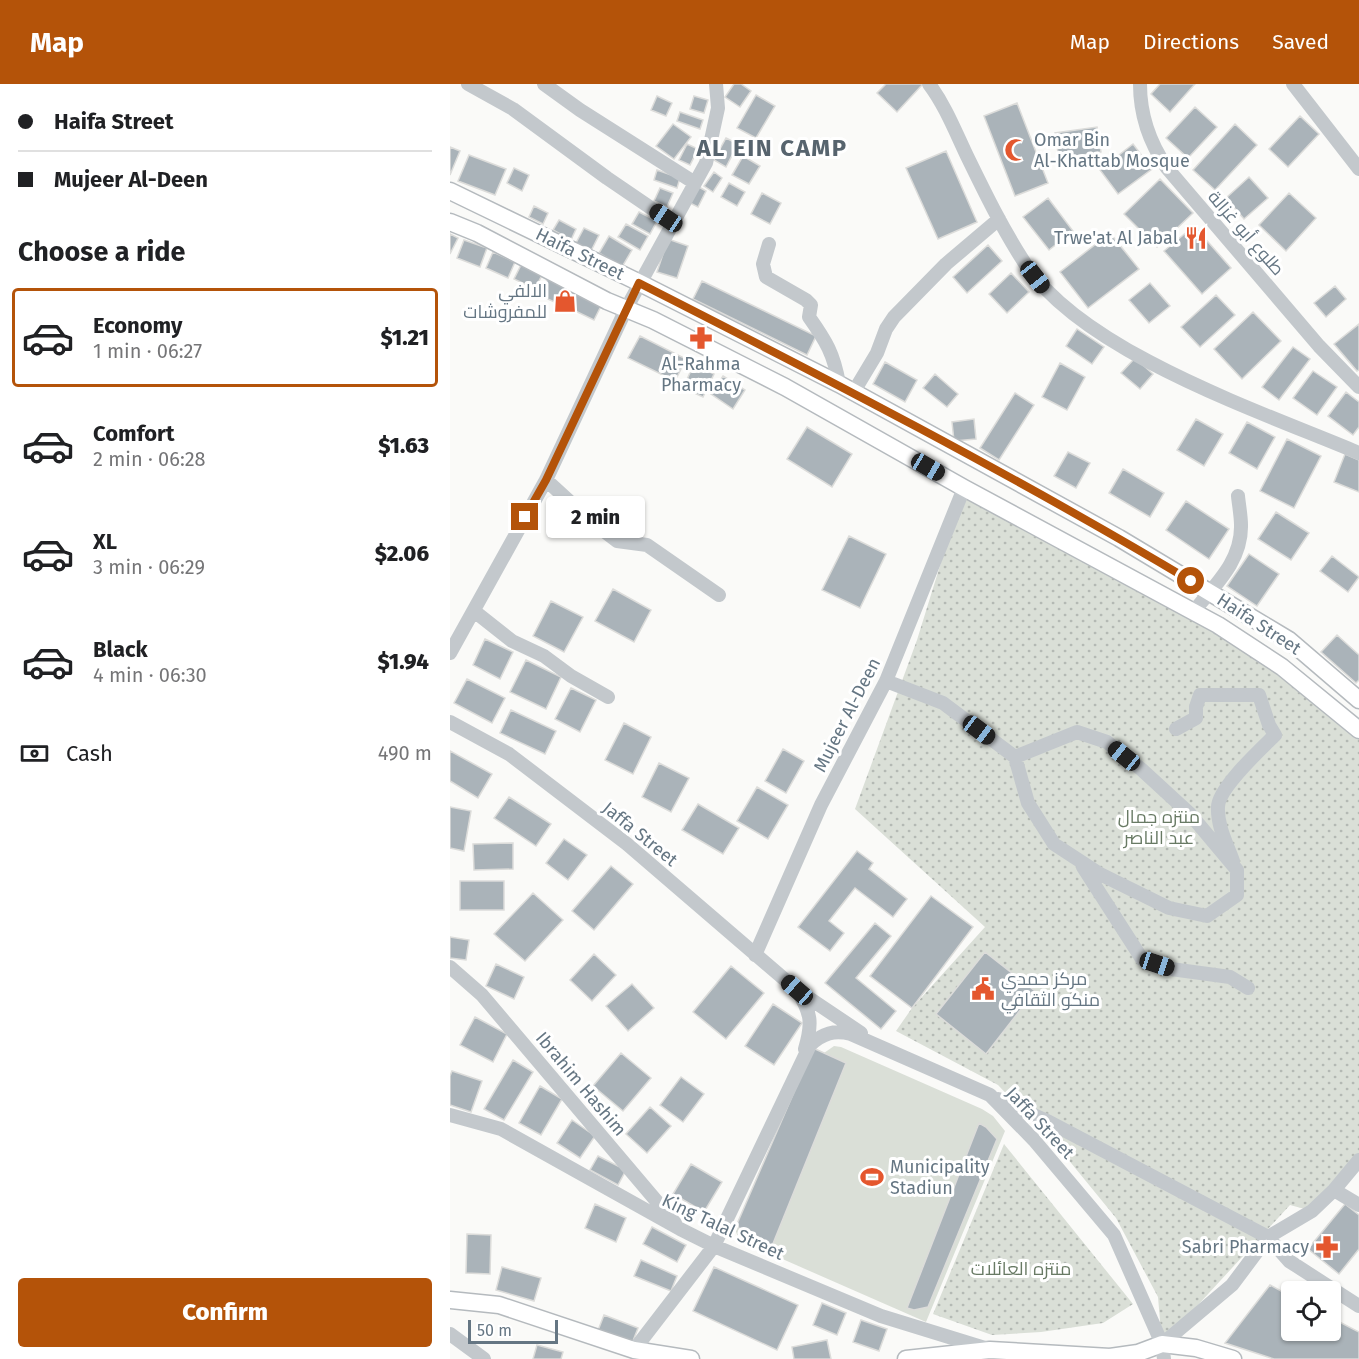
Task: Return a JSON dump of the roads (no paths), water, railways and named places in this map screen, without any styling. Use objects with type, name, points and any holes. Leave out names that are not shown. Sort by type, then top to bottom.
[{"type":"main road","name":"Haifa Street","points":[[450,191],[639,283],[846,389],[1119,538],[1289,640],[1359,700]]},
{"type":"main road","name":"Haifa Street","points":[[450,222],[785,387],[964,488],[1194,611],[1235,634],[1266,656],[1359,730]]},
{"type":"main road","points":[[450,1300],[499,1305],[634,1350],[691,1359]]},
{"type":"main road","points":[[906,1359],[990,1350],[1110,1357],[1196,1348],[1233,1359]]},
{"type":"street","points":[[468,84],[513,109],[673,223]]},
{"type":"street","points":[[544,84],[580,110],[695,183]]},
{"type":"street","points":[[450,653],[546,480],[639,283],[706,163],[718,108],[716,84]]},
{"type":"street","name":"طلوع أبو غزالة","points":[[1140,84],[1145,123],[1155,149],[1167,168],[1319,346],[1359,387]]},
{"type":"street","points":[[1293,84],[1359,169]]},
{"type":"street","points":[[935,85],[999,219],[1026,265],[1045,289],[1100,332],[1141,357],[1215,393],[1359,453]]},
{"type":"street","points":[[769,244],[763,264],[766,277],[811,305],[809,317],[824,338],[846,389],[877,353],[886,329],[894,316],[946,264],[999,219]]},
{"type":"street","points":[[546,480],[592,522],[617,541],[647,545],[719,595]]},
{"type":"street","name":"Mujeer Al-Deen","points":[[755,955],[821,805],[886,681],[964,488]]},
{"type":"street","points":[[1194,611],[1230,567],[1237,552],[1241,526],[1238,496]]},
{"type":"street","points":[[474,611],[512,641],[544,656],[608,697]]},
{"type":"street","points":[[886,681],[943,703],[1015,757],[1028,803],[1054,844],[1100,874],[1169,908],[1208,916],[1237,895],[1237,870],[1220,825],[1217,805],[1227,785],[1275,735],[1259,695],[1200,695],[1196,707],[1196,718],[1176,729]]},
{"type":"street","name":"Jaffa Street","points":[[450,722],[509,754],[627,844],[797,990],[883,1048]]},
{"type":"street","points":[[1015,757],[1077,732],[1107,742],[1190,814],[1237,870]]},
{"type":"street","points":[[1078,860],[1142,959],[1172,969],[1230,977],[1248,988]]},
{"type":"street","name":"Ibrahim Hashim","points":[[450,967],[482,995],[680,1229]]},
{"type":"street","points":[[657,1359],[634,1350],[714,1246],[806,1051],[810,1017],[808,1008],[797,990]]},
{"type":"street","name":"Jaffa Street","points":[[806,1051],[818,1038],[840,1031],[990,1095],[1034,1140],[1114,1235],[1163,1352]]},
{"type":"street","points":[[990,1095],[1049,1122],[1268,1237],[1289,1261],[1359,1306]]},
{"type":"street","name":"King Talal Street","points":[[450,1115],[501,1129],[714,1246],[881,1316],[990,1350]]},
{"type":"street","points":[[1163,1352],[1232,1285],[1268,1237],[1312,1211],[1334,1190],[1359,1160]]},
{"type":"street","points":[[1334,1190],[1359,1205]]},
{"type":"street","points":[[450,1334],[484,1359]]},
{"type":"place","name":"Omar Bin Al-Khattab Mosque","points":[[1016,150]]},
{"type":"place","name":"Trwe'at Al Jabal","points":[[1196,238]]},
{"type":"place","name":"الالفي للمفروشات","points":[[565,301]]},
{"type":"place","name":"Al-Rahma Pharmacy","points":[[701,338]]},
{"type":"place","name":"مركز حمدي منكو الثقافي","points":[[983,989]]},
{"type":"place","name":"Municipality Stadiun","points":[[872,1177]]},
{"type":"place","name":"Sabri Pharmacy","points":[[1327,1247]]},
{"type":"district","name":"AL EIN CAMP","points":[[772,148]]},
{"type":"park label","name":"منتزه جمال عبد الناصر","points":[[1159,827]]},
{"type":"park label","name":"منتزه العائلات","points":[[1021,1269]]}]
